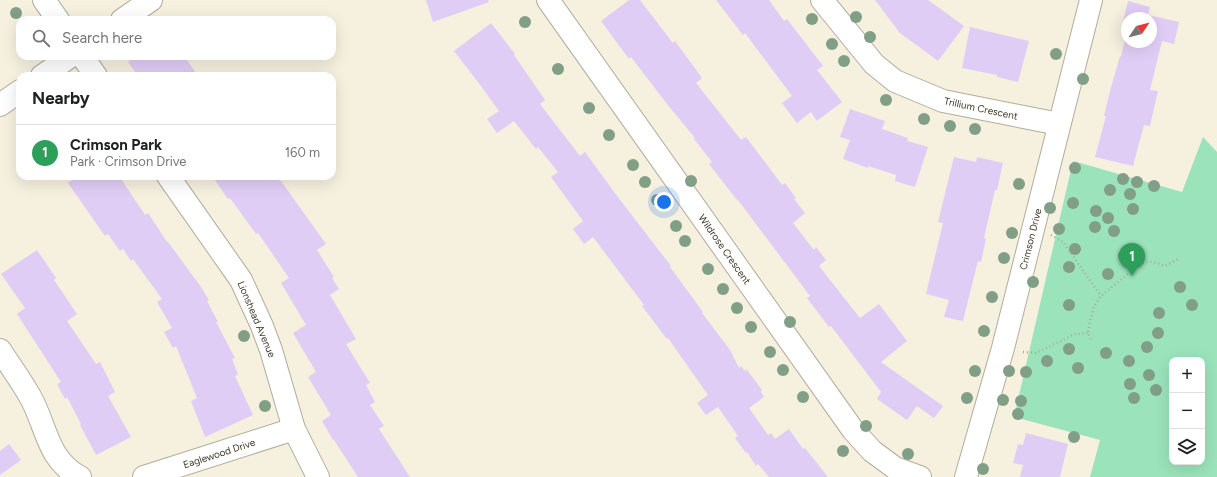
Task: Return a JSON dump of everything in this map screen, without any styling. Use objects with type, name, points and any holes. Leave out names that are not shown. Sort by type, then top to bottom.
[{"type":"street","points":[[44,0],[55,16]]},
{"type":"street","points":[[128,16],[151,0]]},
{"type":"street","name":"Wildrose Crescent","points":[[548,0],[853,430],[872,451],[895,468],[920,477]]},
{"type":"street","name":"Trillium Crescent","points":[[822,0],[874,64],[895,81],[943,101],[1059,124]]},
{"type":"street","name":"Crimson Drive","points":[[966,477],[1003,348],[1091,0]]},
{"type":"street","points":[[48,72],[65,60]]},
{"type":"street","points":[[85,60],[93,72]]},
{"type":"street","points":[[0,105],[16,94]]},
{"type":"street","name":"Lionshead Avenue","points":[[171,180],[242,280],[271,350],[294,430],[318,477]]},
{"type":"street","points":[[0,350],[18,376],[32,402],[54,452],[62,463],[80,477]]},
{"type":"street","name":"Eaglewood Drive","points":[[144,477],[294,430]]},
{"type":"path","points":[[1034,224],[1063,242],[1101,296]]},
{"type":"path","points":[[1091,339],[1088,333],[1089,326],[1094,306],[1101,296],[1141,263],[1148,261],[1157,262],[1165,266],[1180,258]]},
{"type":"path","points":[[1003,348],[1036,353],[1075,334],[1088,333]]},
{"type":"green space","points":[[1203,137],[1217,152],[1217,477],[1090,477],[1100,440],[1014,417],[1073,161],[1182,192]]},
{"type":"building","points":[[426,0],[488,0],[489,2],[433,22]]},
{"type":"building","points":[[629,0],[640,0],[673,43],[675,41],[702,78],[696,83],[741,140],[746,137],[782,185],[785,183],[796,198],[794,199],[805,213],[793,223],[814,250],[816,247],[826,260],[819,266],[860,318],[879,304],[907,341],[881,362],[943,406],[934,418],[917,406],[907,420],[877,399],[881,392],[831,326],[829,327],[807,298],[810,296],[709,164],[712,162],[694,139],[695,138],[631,57],[629,59],[601,21]]},
{"type":"building","points":[[716,0],[769,0],[784,21],[787,19],[823,66],[817,70],[842,102],[817,121],[811,112],[797,123],[782,103],[792,96],[745,33],[743,35]]},
{"type":"building","points":[[875,0],[928,0],[964,26],[938,61],[900,33]]},
{"type":"building","points":[[1128,1],[1150,7],[1149,12],[1125,12]]},
{"type":"building","points":[[1157,17],[1179,22],[1174,44],[1162,41],[1150,90],[1158,91],[1150,126],[1144,125],[1133,166],[1095,157],[1106,116],[1104,116],[1110,91],[1120,56],[1121,57],[1123,48],[1157,48]]},
{"type":"building","points":[[491,23],[515,54],[514,55],[545,100],[540,104],[580,156],[585,152],[671,266],[670,267],[703,312],[702,313],[730,350],[739,368],[741,366],[745,371],[747,370],[762,390],[761,392],[764,397],[749,408],[768,435],[771,433],[775,439],[789,429],[803,449],[805,448],[828,477],[769,477],[758,464],[756,466],[735,438],[738,436],[718,407],[706,415],[697,403],[708,395],[668,338],[667,339],[642,306],[644,305],[593,237],[584,244],[573,229],[583,221],[551,177],[558,172],[538,147],[536,149],[514,121],[497,133],[487,119],[499,111],[454,51]]},
{"type":"building","points":[[970,27],[1029,41],[1018,82],[997,77],[997,75],[962,68]]},
{"type":"building","points":[[131,60],[187,60],[195,72],[135,72],[128,62]]},
{"type":"building","points":[[850,109],[885,121],[882,129],[908,138],[907,141],[928,147],[915,187],[895,181],[896,175],[868,166],[868,168],[843,159],[850,140],[840,137]]},
{"type":"building","points":[[954,157],[976,162],[977,157],[1003,163],[984,238],[986,239],[981,262],[978,261],[963,321],[944,317],[949,300],[926,294],[943,223],[938,222]]},
{"type":"building","points":[[72,180],[122,180],[145,215],[148,213],[209,300],[207,301],[218,322],[216,322],[235,358],[232,359],[238,374],[235,376],[253,415],[205,437],[191,401],[197,398],[176,346],[173,348],[164,332],[172,328],[157,302],[162,299],[133,259],[131,261],[123,249],[120,251],[108,234],[105,236],[68,183]]},
{"type":"building","points":[[215,180],[279,180],[326,244],[317,250],[334,277],[332,278],[339,289],[330,295],[356,339],[346,344],[370,383],[366,385],[375,402],[370,405],[384,426],[379,429],[410,477],[358,477],[333,440],[322,421],[331,415],[308,377],[316,372],[293,333],[306,325],[281,283],[289,278],[258,233],[256,234],[230,198],[228,199]]},
{"type":"building","points":[[37,250],[56,278],[54,280],[77,314],[67,321],[96,364],[100,362],[115,392],[108,396],[131,437],[96,455],[67,397],[65,399],[57,384],[61,382],[17,314],[25,308],[1,274]]},
{"type":"building","points":[[1026,433],[1068,444],[1060,477],[1020,477],[1023,465],[1013,463],[1018,444],[1023,445]]},
{"type":"building","points":[[9,444],[21,460],[0,475],[0,451]]},
{"type":"place","name":"Crimson Park","points":[[1132,276]]}]
